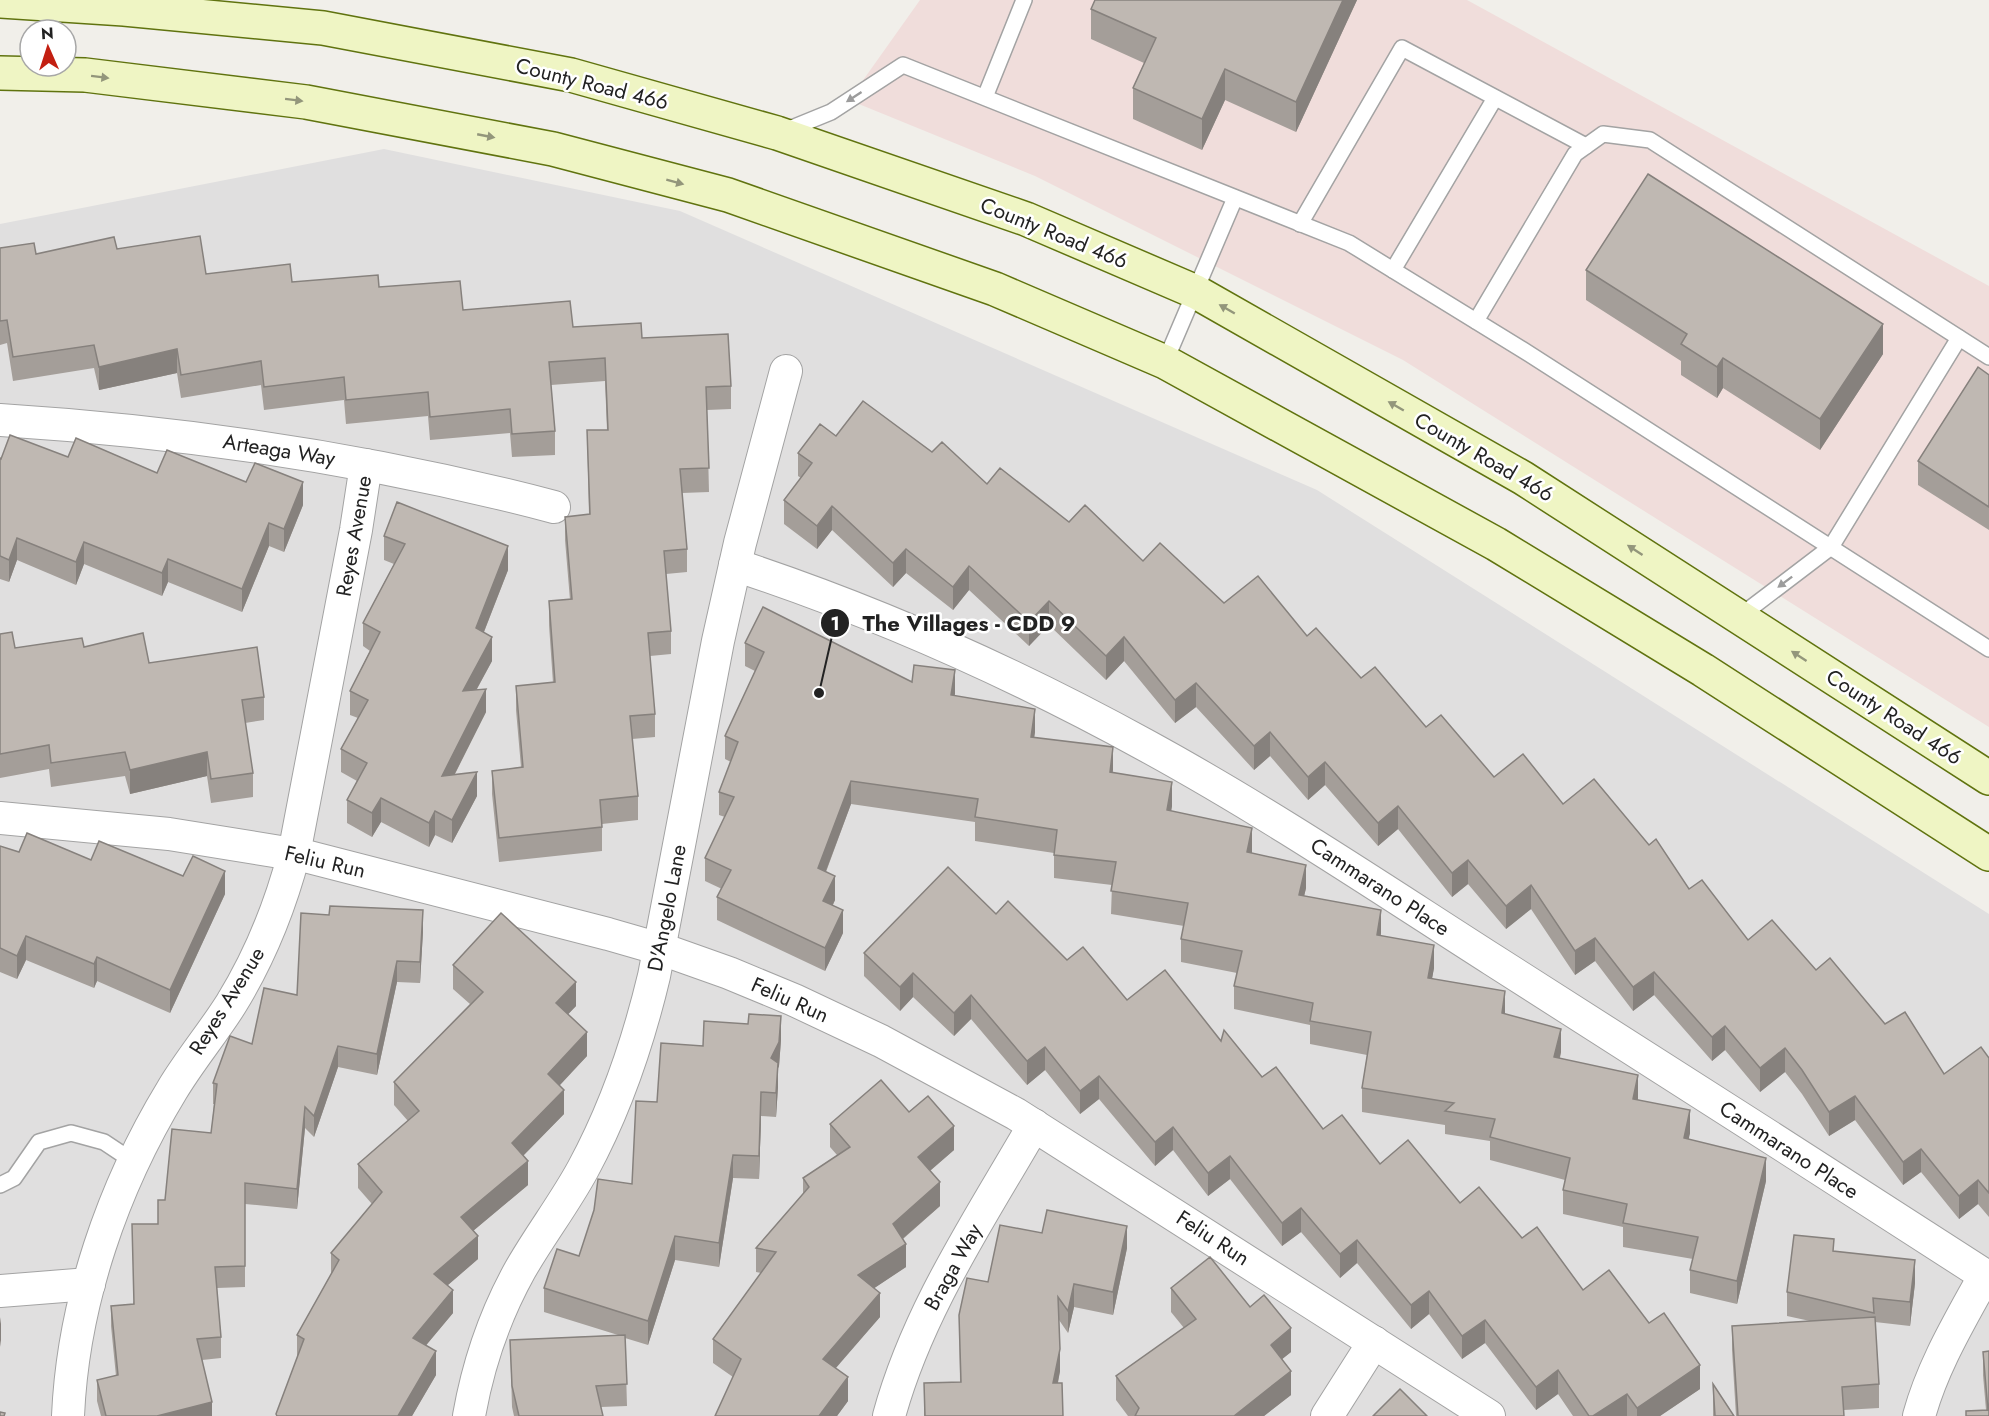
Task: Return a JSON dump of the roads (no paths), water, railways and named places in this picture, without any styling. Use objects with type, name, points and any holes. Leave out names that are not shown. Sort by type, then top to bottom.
[{"type":"main road","name":"County Road 466","points":[[0,1],[124,9],[323,28],[571,75],[777,133],[1026,219],[1196,292],[1523,478],[1989,778]]},
{"type":"main road","points":[[0,73],[85,75],[306,102],[553,149],[728,195],[994,289],[1165,362],[1496,544],[1703,670],[1989,854]]},
{"type":"street","name":"D'Angelo Lane","points":[[469,1416],[485,1348],[501,1307],[520,1269],[583,1169],[615,1102],[641,1026],[718,641],[735,565],[786,371]]},
{"type":"street","name":"Arteaga Way","points":[[0,420],[139,431],[225,441],[456,483],[554,507]]},
{"type":"street","name":"Reyes Avenue","points":[[68,1416],[78,1338],[89,1284],[110,1220],[134,1161],[172,1089],[230,1005],[257,958],[274,919],[294,854],[356,530],[366,465]]},
{"type":"street","name":"Cammarano Place","points":[[735,565],[807,589],[939,643],[1063,701],[1174,761],[1283,825],[1987,1277]]},
{"type":"street","name":"Feliu Run","points":[[0,818],[169,834],[294,854],[532,914],[658,949],[729,973],[820,1012],[908,1055],[1034,1125],[1490,1416]]},
{"type":"street","name":"Braga Way","points":[[889,1416],[906,1363],[926,1315],[1034,1125]]},
{"type":"street","points":[[1919,1416],[1927,1389],[1942,1354],[1987,1277]]},
{"type":"street","points":[[0,1291],[89,1284]]},
{"type":"street","points":[[1327,1416],[1374,1342]]},
{"type":"lane","points":[[985,98],[1024,0]]},
{"type":"lane","points":[[1300,224],[1402,48],[1586,146]]},
{"type":"lane","points":[[777,133],[831,112],[903,65],[1349,243],[1476,321],[1989,649]]},
{"type":"lane","points":[[1393,270],[1495,98]]},
{"type":"lane","points":[[1476,321],[1575,154],[1603,134],[1650,140],[1989,357]]},
{"type":"lane","points":[[1165,362],[1235,198]]},
{"type":"lane","points":[[1740,617],[1831,547],[1959,338]]},
{"type":"lane","points":[[0,1185],[14,1178],[39,1142],[71,1133],[104,1142],[134,1161]]},
{"type":"place","name":"The Villages - CDD 9","points":[[819,693]]}]
